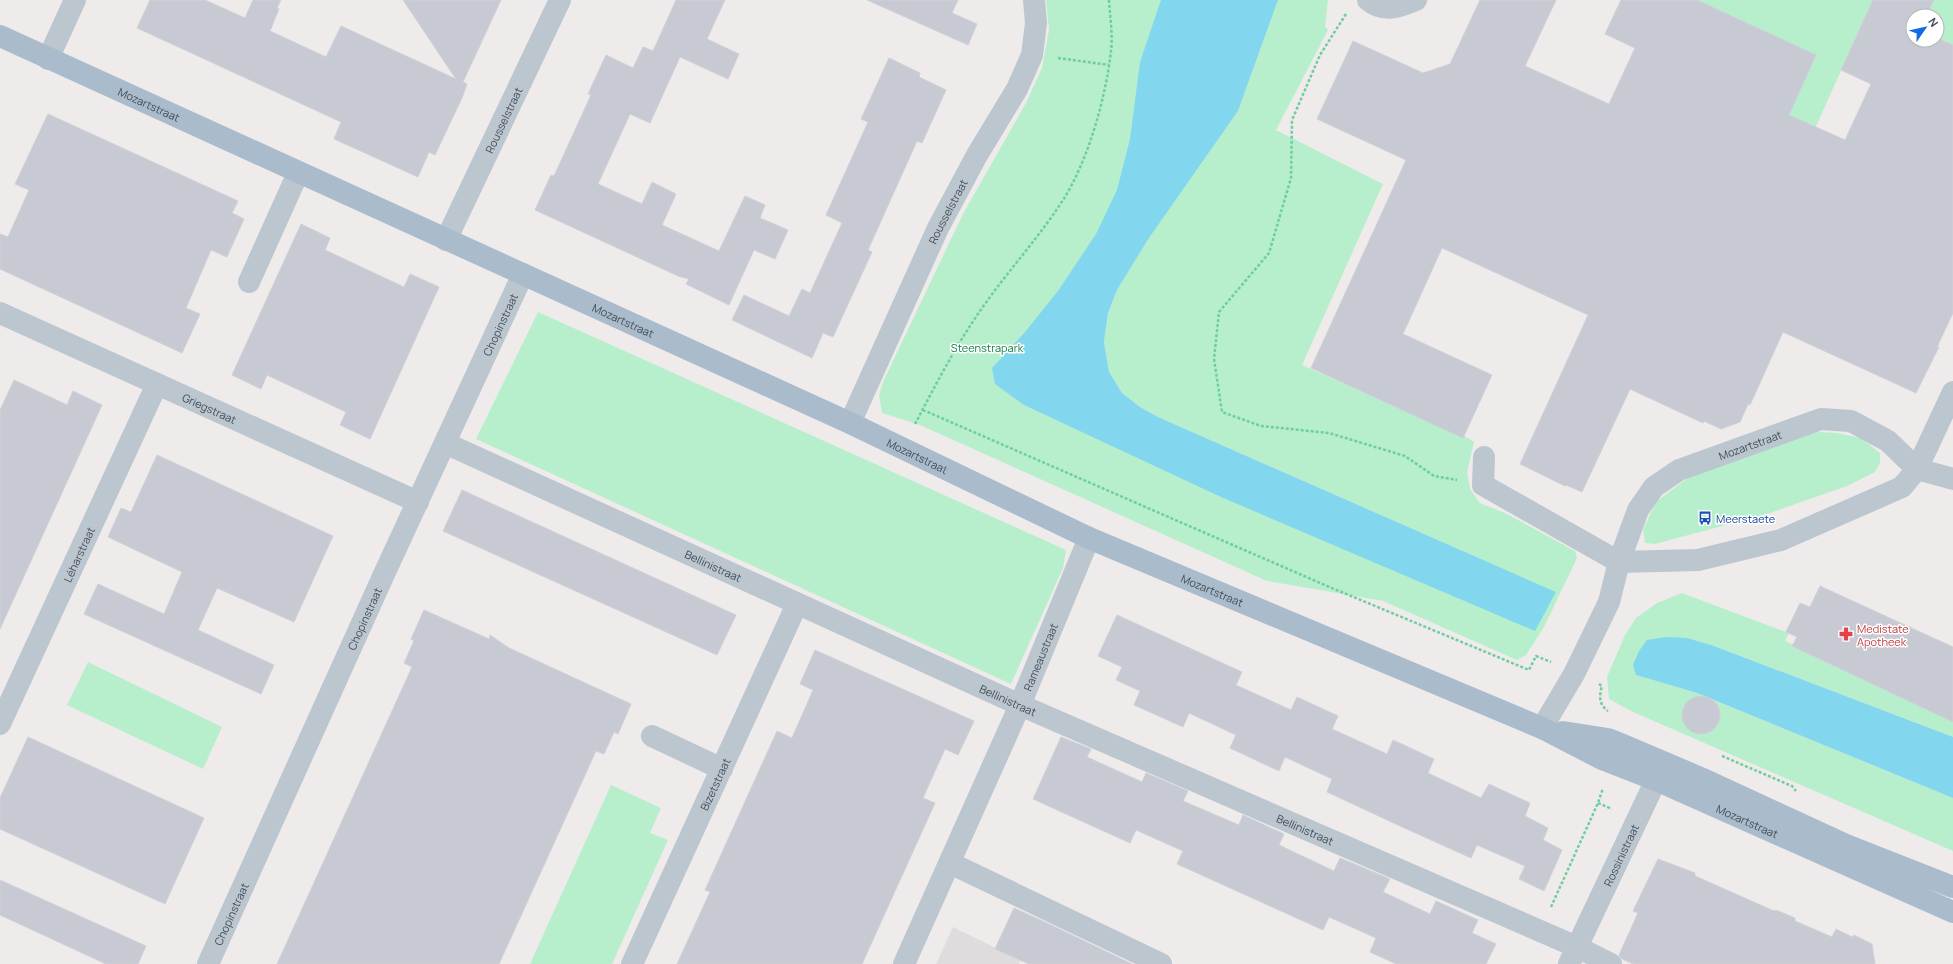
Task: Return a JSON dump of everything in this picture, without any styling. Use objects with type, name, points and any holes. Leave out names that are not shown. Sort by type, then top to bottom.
[{"type":"main road","name":"Mozartstraat","points":[[0,36],[298,173],[850,423],[1089,538],[1542,728],[1613,764],[1660,771],[1953,887]]},
{"type":"main road","name":"Mozartstraat","points":[[1542,728],[1608,739],[1660,771],[1953,912]]},
{"type":"street","points":[[48,59],[76,0]]},
{"type":"street","name":"Rousselstraat","points":[[446,240],[560,0]]},
{"type":"street","name":"Rousselstraat","points":[[850,423],[938,228],[977,155],[1017,89],[1032,55],[1036,23],[1034,0]]},
{"type":"street","points":[[1368,0],[1386,9],[1406,5],[1416,0]]},
{"type":"street","points":[[249,282],[298,173]]},
{"type":"street","name":"Chopinstraat","points":[[208,964],[523,274]]},
{"type":"street","name":"Griegstraat","points":[[0,313],[418,502]]},
{"type":"street","name":"Léharstraat","points":[[0,724],[157,384]]},
{"type":"street","points":[[1484,457],[1483,485],[1619,562],[1698,560],[1781,540],[1902,487],[1917,469],[1948,414],[1953,392]]},
{"type":"street","name":"Mozartstraat","points":[[1542,728],[1574,674],[1609,602],[1619,562],[1638,510],[1654,487],[1679,470],[1821,418],[1851,421],[1888,441],[1917,469],[1953,479]]},
{"type":"street","name":"Bellinistraat","points":[[445,443],[1020,705],[1540,931],[1573,956]]},
{"type":"street","name":"Rameaustraat","points":[[904,964],[1020,705],[1089,538]]},
{"type":"street","name":"Bizetstraat","points":[[632,964],[798,604]]},
{"type":"street","points":[[652,736],[722,769]]},
{"type":"street","name":"Rossinistraat","points":[[1573,956],[1660,771]]},
{"type":"street","points":[[950,863],[1161,964]]},
{"type":"street","points":[[1573,956],[1611,964]]},
{"type":"path","points":[[1109,0],[1111,49],[1109,65],[1099,111],[1085,155],[1064,199],[980,311],[946,364],[923,410],[1327,586],[1529,670],[1536,656],[1602,686],[1600,698],[1602,706],[1612,713]]},
{"type":"path","points":[[1347,12],[1320,56],[1292,120],[1291,178],[1269,253],[1219,312],[1214,359],[1222,412],[1261,426],[1329,433],[1404,456],[1434,476],[1483,485]]},
{"type":"path","points":[[1032,55],[1109,65]]},
{"type":"path","points":[[1720,755],[1792,786],[1800,796]]},
{"type":"path","points":[[1540,931],[1598,803],[1613,764]]},
{"type":"shaded area","points":[[953,927],[1020,960],[1019,964],[936,964]]},
{"type":"green space","name":"Steenstrapark","points":[[1046,0],[1236,0],[1045,415],[1556,592],[1158,417],[1140,407],[1122,393],[1109,372],[1104,342],[1108,313],[1117,290],[1149,238],[1238,111],[1278,0],[1328,0],[1325,27],[1328,30],[1276,130],[1383,184],[1302,365],[1452,432],[1454,429],[1474,442],[1467,472],[1470,489],[1480,503],[1507,514],[1575,551],[1577,558],[1544,627],[1526,655],[1517,660],[1383,601],[1267,581],[920,425],[882,413],[879,396],[883,382],[963,214],[1026,103],[1042,68],[1049,30]]},
{"type":"green space","points":[[1677,0],[1873,0],[1784,197]]},
{"type":"green space","points":[[1925,0],[1953,0],[1953,59],[1928,48],[1945,48],[1945,8],[1920,8]]},
{"type":"green space","points":[[538,312],[1066,550],[1063,568],[1011,684],[476,439]]},
{"type":"green space","points":[[1817,432],[1837,433],[1861,438],[1880,453],[1880,463],[1875,472],[1847,486],[1767,514],[1655,544],[1645,543],[1643,530],[1656,502],[1689,477]]},
{"type":"green space","points":[[1682,593],[1789,633],[1785,641],[1953,718],[1953,737],[1714,646],[1636,675],[1697,693],[1953,798],[1953,851],[1633,712],[1609,699],[1607,677],[1625,635],[1636,618],[1657,603]]},
{"type":"green space","points":[[88,662],[222,727],[203,769],[67,705]]},
{"type":"green space","points":[[611,785],[661,808],[650,833],[668,840],[612,964],[530,964]]},
{"type":"water","points":[[1161,0],[1278,0],[1238,111],[1149,238],[1117,290],[1108,313],[1104,342],[1109,372],[1122,393],[1140,407],[1158,417],[1556,592],[1535,631],[1221,497],[1024,405],[995,384],[992,368],[1025,332],[1058,291],[1096,234],[1117,190],[1130,139],[1140,62]]},
{"type":"water","points":[[1666,637],[1687,638],[1714,646],[1953,737],[1953,798],[1697,693],[1636,675],[1633,665],[1639,651],[1647,640]]},
{"type":"building","points":[[150,0],[205,0],[245,18],[253,0],[281,0],[270,31],[326,57],[341,26],[456,79],[403,0],[501,0],[463,82],[467,84],[462,98],[435,155],[429,152],[418,177],[334,139],[341,122],[137,28]]},
{"type":"building","points":[[676,0],[725,0],[707,39],[739,54],[728,79],[680,57],[650,123],[630,114],[598,184],[642,204],[652,182],[676,194],[662,225],[719,251],[745,196],[765,205],[760,218],[788,230],[775,259],[754,250],[729,305],[686,284],[689,279],[678,276],[535,210],[551,175],[554,176],[591,95],[588,94],[606,55],[633,68],[643,47],[653,51]]},
{"type":"building","points":[[867,0],[958,0],[952,13],[977,24],[968,45]]},
{"type":"building","points":[[1480,0],[1556,0],[1525,66],[1609,104],[1635,48],[1605,34],[1621,0],[1697,0],[1816,55],[1789,115],[1845,140],[1871,84],[1841,70],[1873,0],[1934,0],[1930,8],[1905,8],[1905,48],[1945,48],[1945,42],[1953,45],[1953,313],[1937,347],[1939,347],[1916,393],[1783,332],[1750,405],[1748,404],[1740,422],[1721,429],[1704,421],[1703,423],[1630,389],[1582,492],[1566,485],[1565,486],[1520,464],[1588,315],[1442,248],[1403,334],[1492,375],[1463,438],[1311,368],[1406,160],[1317,119],[1353,41],[1423,73],[1450,64]]},
{"type":"building","points":[[889,58],[920,73],[919,77],[946,90],[922,143],[917,141],[868,250],[872,252],[833,337],[823,333],[812,358],[732,320],[744,295],[789,316],[802,289],[810,293],[842,223],[826,215],[868,122],[861,119]]},
{"type":"building","points":[[48,114],[238,201],[232,213],[244,219],[227,257],[211,250],[186,308],[200,314],[182,353],[0,269],[0,234],[8,237],[29,190],[15,184]]},
{"type":"building","points":[[301,224],[330,238],[325,250],[404,287],[410,274],[439,287],[370,439],[340,425],[346,412],[267,375],[261,389],[232,375]]},
{"type":"building","points":[[14,380],[67,405],[73,391],[102,405],[0,629],[0,410]]},
{"type":"building","points":[[157,455],[333,536],[294,622],[217,588],[198,630],[274,665],[261,694],[84,614],[98,584],[164,614],[182,572],[108,537],[121,508],[131,512]]},
{"type":"building","points":[[462,490],[736,615],[717,655],[443,531]]},
{"type":"building","points":[[1820,586],[1953,647],[1953,722],[1792,646],[1797,637],[1786,632],[1800,603],[1810,607]]},
{"type":"building","points":[[424,610],[489,639],[490,635],[509,648],[631,704],[618,734],[614,732],[604,754],[596,751],[499,964],[277,964],[412,667],[404,663],[414,641],[411,639]]},
{"type":"building","points":[[1117,615],[1242,672],[1236,685],[1291,710],[1297,697],[1338,716],[1332,729],[1387,754],[1393,740],[1434,759],[1428,773],[1481,798],[1489,784],[1530,803],[1525,816],[1548,828],[1543,840],[1562,850],[1544,891],[1519,879],[1525,866],[1477,845],[1471,858],[1400,826],[1327,792],[1332,779],[1285,757],[1279,771],[1230,748],[1236,735],[1189,713],[1183,727],[1134,705],[1140,691],[1116,680],[1122,667],[1098,656]]},
{"type":"building","points":[[815,650],[974,721],[958,755],[945,749],[923,798],[935,803],[862,964],[677,964],[710,892],[705,890],[777,731],[792,738],[813,690],[800,684]]},
{"type":"building","points":[[1701,696],[1714,702],[1720,715],[1714,728],[1701,734],[1688,728],[1682,715],[1688,702]]},
{"type":"building","points":[[28,737],[204,818],[165,904],[0,829],[0,798]]},
{"type":"building","points":[[1061,737],[1091,749],[1087,757],[1142,782],[1146,773],[1188,791],[1183,801],[1239,825],[1243,815],[1284,834],[1279,845],[1334,871],[1340,858],[1390,879],[1383,892],[1430,914],[1436,901],[1478,920],[1472,933],[1496,944],[1486,964],[1396,964],[1370,952],[1376,938],[1329,917],[1323,930],[1177,864],[1183,851],[1136,830],[1130,843],[1033,799]]},
{"type":"building","points":[[1658,859],[1695,873],[1695,876],[1774,911],[1776,910],[1795,918],[1795,921],[1832,937],[1836,929],[1852,937],[1854,935],[1872,944],[1875,964],[1633,964],[1622,959],[1619,955],[1638,913],[1633,911]]},
{"type":"building","points":[[0,880],[146,946],[138,964],[106,964],[0,915]]},
{"type":"building","points":[[1014,908],[1132,964],[1029,964],[995,949]]},
{"type":"place","name":"Meerstaete","points":[[1705,518]]},
{"type":"place","name":"Medistate Apotheek","points":[[1846,634]]}]
